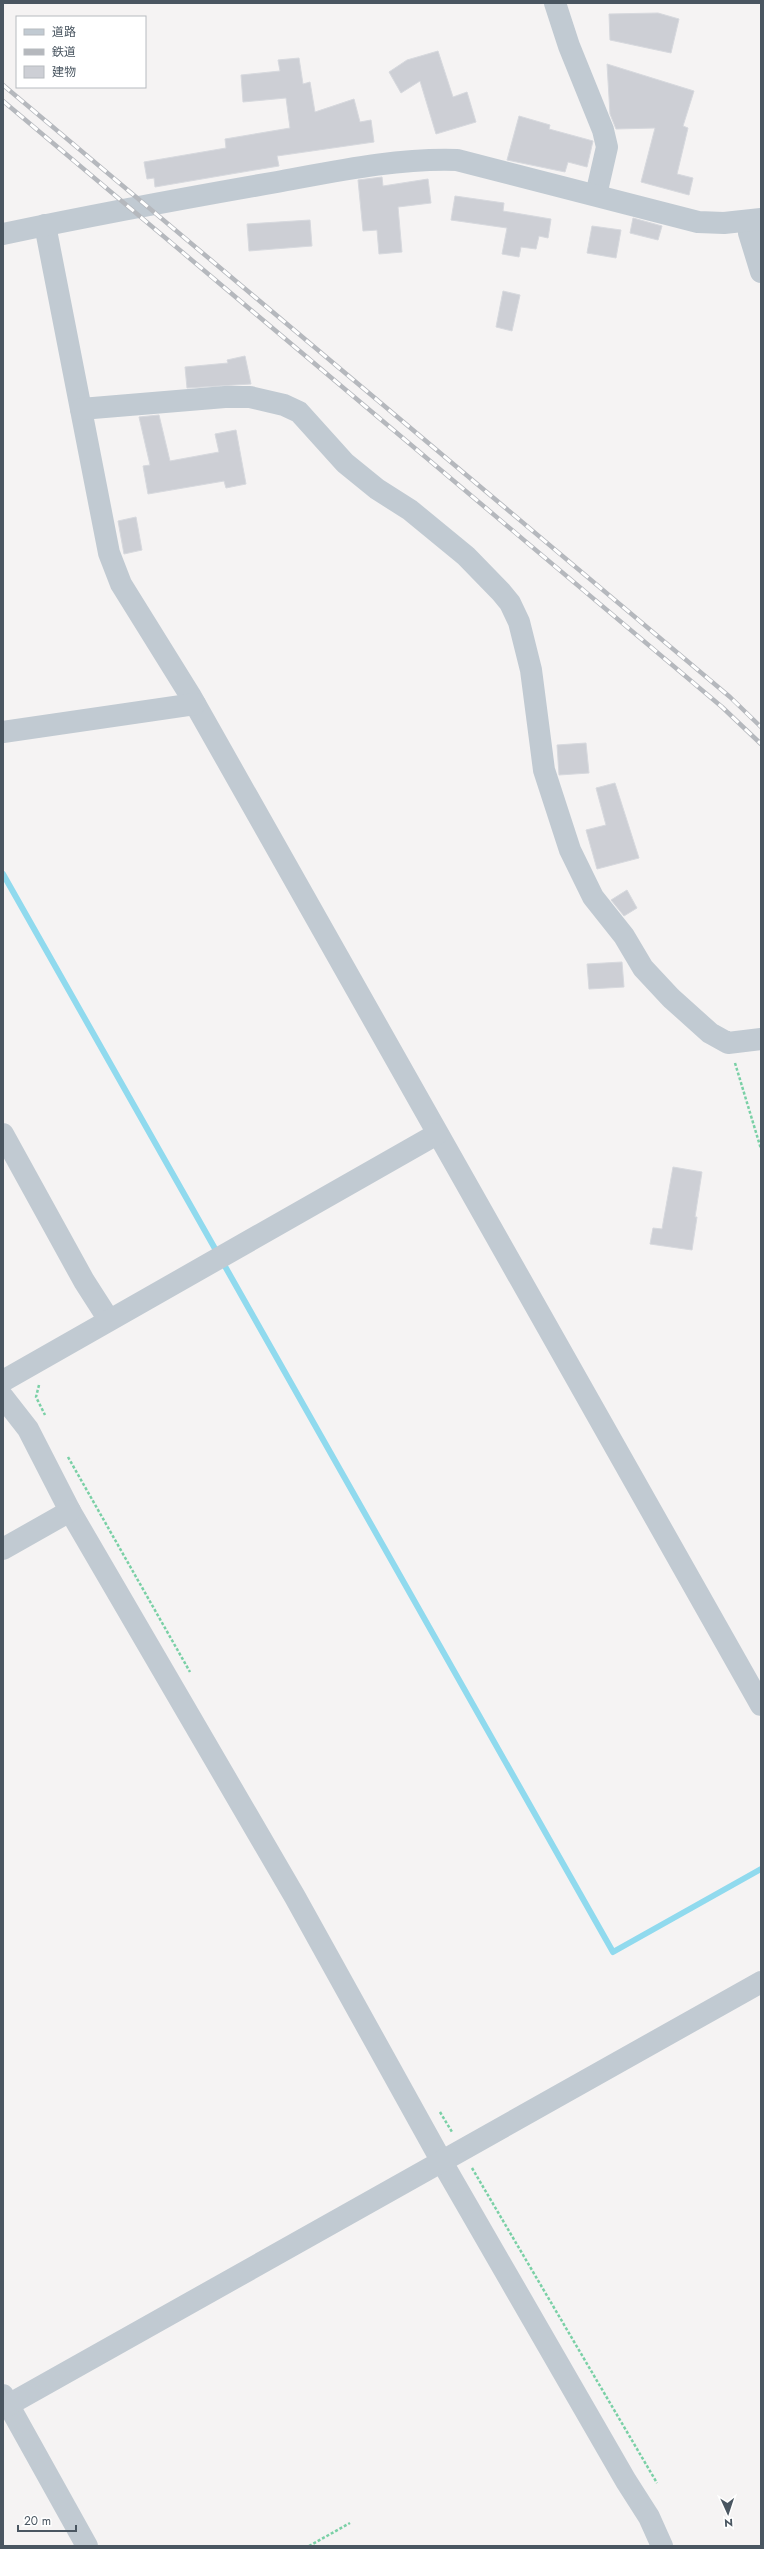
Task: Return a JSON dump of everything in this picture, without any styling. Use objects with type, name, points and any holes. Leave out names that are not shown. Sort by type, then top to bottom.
[{"type":"street","points":[[555,3],[569,46],[603,130],[607,147],[596,195]]},
{"type":"street","points":[[3,234],[130,207],[314,175],[427,159],[457,160],[698,222],[755,220],[749,234],[761,272]]},
{"type":"street","points":[[45,225],[109,553],[121,584],[195,704],[761,1705]]},
{"type":"street","points":[[81,409],[225,397],[250,397],[284,405],[299,412],[346,463],[377,489],[410,510],[489,578],[510,603],[526,640],[544,770],[558,814],[581,876],[593,897],[624,936],[643,968],[689,1016],[710,1033],[728,1043],[761,1039]]},
{"type":"street","points":[[3,732],[195,704]]},
{"type":"street","points":[[3,1134],[84,1281],[109,1320]]},
{"type":"street","points":[[3,1380],[437,1134]]},
{"type":"street","points":[[3,1397],[28,1429],[70,1511],[295,1897],[442,2162],[626,2481],[649,2518],[662,2546]]},
{"type":"street","points":[[3,1549],[70,1511]]},
{"type":"street","points":[[87,2546],[5,2402],[442,2162],[761,1982]]},
{"type":"path","points":[[728,1043],[761,1149]]},
{"type":"path","points":[[44,1381],[38,1388],[36,1397],[48,1420]]},
{"type":"path","points":[[66,1454],[194,1678]]},
{"type":"path","points":[[439,2110],[657,2483]]},
{"type":"path","points":[[309,2546],[350,2523]]},
{"type":"building","points":[[658,13],[679,19],[671,53],[610,40],[609,14]]},
{"type":"building","points":[[438,51],[453,97],[467,92],[476,122],[436,134],[420,81],[401,93],[389,72],[407,60]]},
{"type":"building","points":[[299,58],[303,84],[310,82],[315,112],[354,99],[360,122],[371,120],[374,142],[277,156],[279,166],[155,187],[154,178],[147,179],[144,162],[226,148],[225,139],[290,128],[286,98],[243,102],[241,75],[280,71],[278,60]]},
{"type":"building","points":[[607,64],[694,91],[683,126],[688,128],[677,174],[693,178],[689,195],[641,182],[655,128],[616,129],[610,114]]},
{"type":"building","points":[[519,116],[550,125],[549,129],[593,141],[587,167],[568,162],[565,172],[507,160]]},
{"type":"building","points":[[382,177],[383,186],[428,179],[431,203],[398,207],[402,252],[379,254],[377,230],[363,231],[358,180]]},
{"type":"building","points":[[455,196],[504,203],[503,211],[551,219],[548,238],[539,236],[536,249],[521,247],[519,257],[502,254],[507,228],[451,220]]},
{"type":"building","points":[[633,218],[662,226],[658,240],[630,233]]},
{"type":"building","points":[[310,220],[312,246],[249,251],[247,224]]},
{"type":"building","points":[[592,226],[621,230],[616,258],[587,253]]},
{"type":"building","points":[[503,291],[520,295],[512,331],[496,327]]},
{"type":"building","points":[[245,356],[251,384],[187,388],[185,367],[228,363],[227,360]]},
{"type":"building","points":[[159,415],[170,461],[219,452],[215,434],[236,430],[246,484],[226,488],[224,481],[148,494],[143,466],[150,465],[139,417]]},
{"type":"building","points":[[136,517],[142,550],[124,554],[118,521]]},
{"type":"building","points":[[586,743],[589,773],[559,775],[557,745]]},
{"type":"building","points":[[615,783],[639,858],[597,869],[586,830],[606,825],[596,788]]},
{"type":"building","points":[[627,890],[637,908],[624,916],[611,900]]},
{"type":"building","points":[[622,962],[624,987],[589,989],[587,964]]},
{"type":"building","points":[[673,1167],[702,1172],[695,1217],[697,1217],[692,1250],[650,1244],[653,1228],[662,1229]]},
{"type":"waterway","points":[[3,874],[613,1952],[761,1869]]},
{"type":"railway","points":[[3,85],[730,697],[761,727]]},
{"type":"railway","points":[[3,101],[722,707],[761,744]]}]
